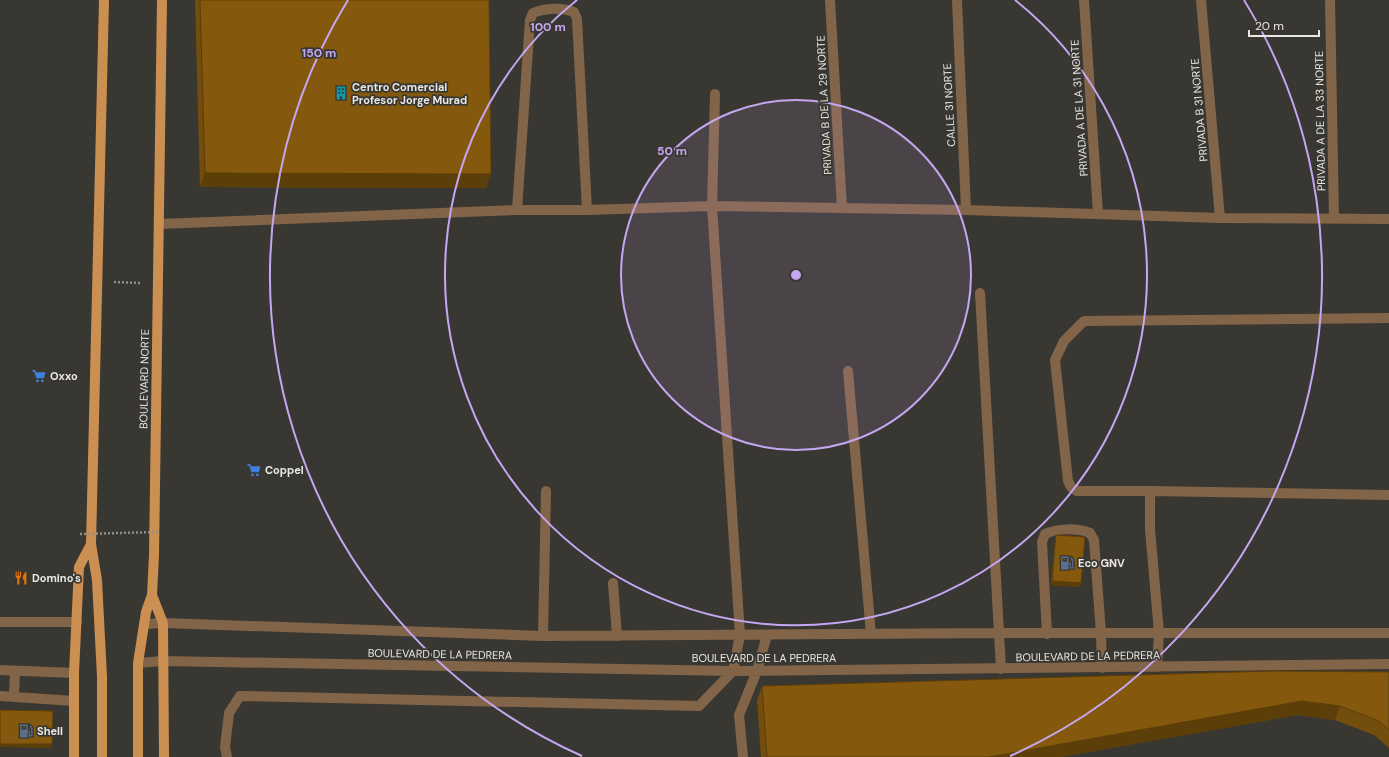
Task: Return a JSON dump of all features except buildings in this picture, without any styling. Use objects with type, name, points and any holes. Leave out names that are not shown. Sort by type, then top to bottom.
[{"type":"main road","points":[[102,757],[102,677],[98,580],[91,544],[104,0]]},
{"type":"main road","name":"BOULEVARD NORTE","points":[[138,757],[138,663],[146,612],[152,595],[154,554],[160,224],[162,0]]},
{"type":"main road","points":[[74,757],[74,674],[79,567],[91,544]]},
{"type":"main road","points":[[152,595],[163,623],[164,757]]},
{"type":"street","name":"PRIVADA B DE LA 29 NORTE","points":[[830,0],[842,208]]},
{"type":"street","name":"CALLE 31 NORTE","points":[[957,0],[966,210]]},
{"type":"street","name":"PRIVADA A DE LA 31 NORTE","points":[[1084,0],[1098,214]]},
{"type":"street","name":"PRIVADA B 31 NORTE","points":[[1201,0],[1220,218]]},
{"type":"street","name":"PRIVADA A DE LA 33 NORTE","points":[[1330,0],[1334,218]]},
{"type":"street","points":[[517,210],[530,20],[533,13],[540,10],[567,9],[574,12],[577,19],[587,210]]},
{"type":"street","points":[[227,757],[226,747],[229,713],[240,696],[699,706],[733,671],[740,635],[712,206],[715,94]]},
{"type":"street","points":[[160,224],[517,210],[587,210],[712,206],[966,210],[1220,218],[1389,219]]},
{"type":"street","points":[[980,293],[1001,669]]},
{"type":"street","points":[[1389,318],[1084,321],[1064,341],[1055,360],[1068,481],[1071,487],[1077,491],[1389,495]]},
{"type":"street","points":[[848,371],[871,634]]},
{"type":"street","points":[[543,636],[546,491]]},
{"type":"street","points":[[1150,491],[1150,529],[1159,633],[1157,667]]},
{"type":"street","points":[[1047,634],[1042,542],[1045,534],[1052,531],[1083,530],[1090,533],[1094,540],[1102,668]]},
{"type":"street","points":[[613,583],[618,636]]},
{"type":"street","points":[[0,622],[77,622]]},
{"type":"street","name":"BOULEVARD DE LA PEDRERA","points":[[144,624],[163,623],[543,636],[999,633],[1389,633]]},
{"type":"street","points":[[743,757],[739,715],[757,671],[767,635]]},
{"type":"street","name":"BOULEVARD DE LA PEDRERA","points":[[138,663],[163,661],[733,671],[1389,664]]},
{"type":"street","points":[[0,670],[74,674]]},
{"type":"street","points":[[14,697],[15,671]]},
{"type":"street","points":[[0,696],[74,701]]},
{"type":"path","points":[[97,282],[158,284]]},
{"type":"path","points":[[80,534],[158,532]]},
{"type":"place","name":"Centro Comercial Profesor Jorge Murad","points":[[341,93]]},
{"type":"place","name":"Oxxo","points":[[39,376]]},
{"type":"place","name":"Coppel","points":[[254,470]]},
{"type":"place","name":"Eco GNV","points":[[1067,563]]},
{"type":"place","name":"Domino's","points":[[21,578]]},
{"type":"place","name":"Shell","points":[[26,731]]}]
